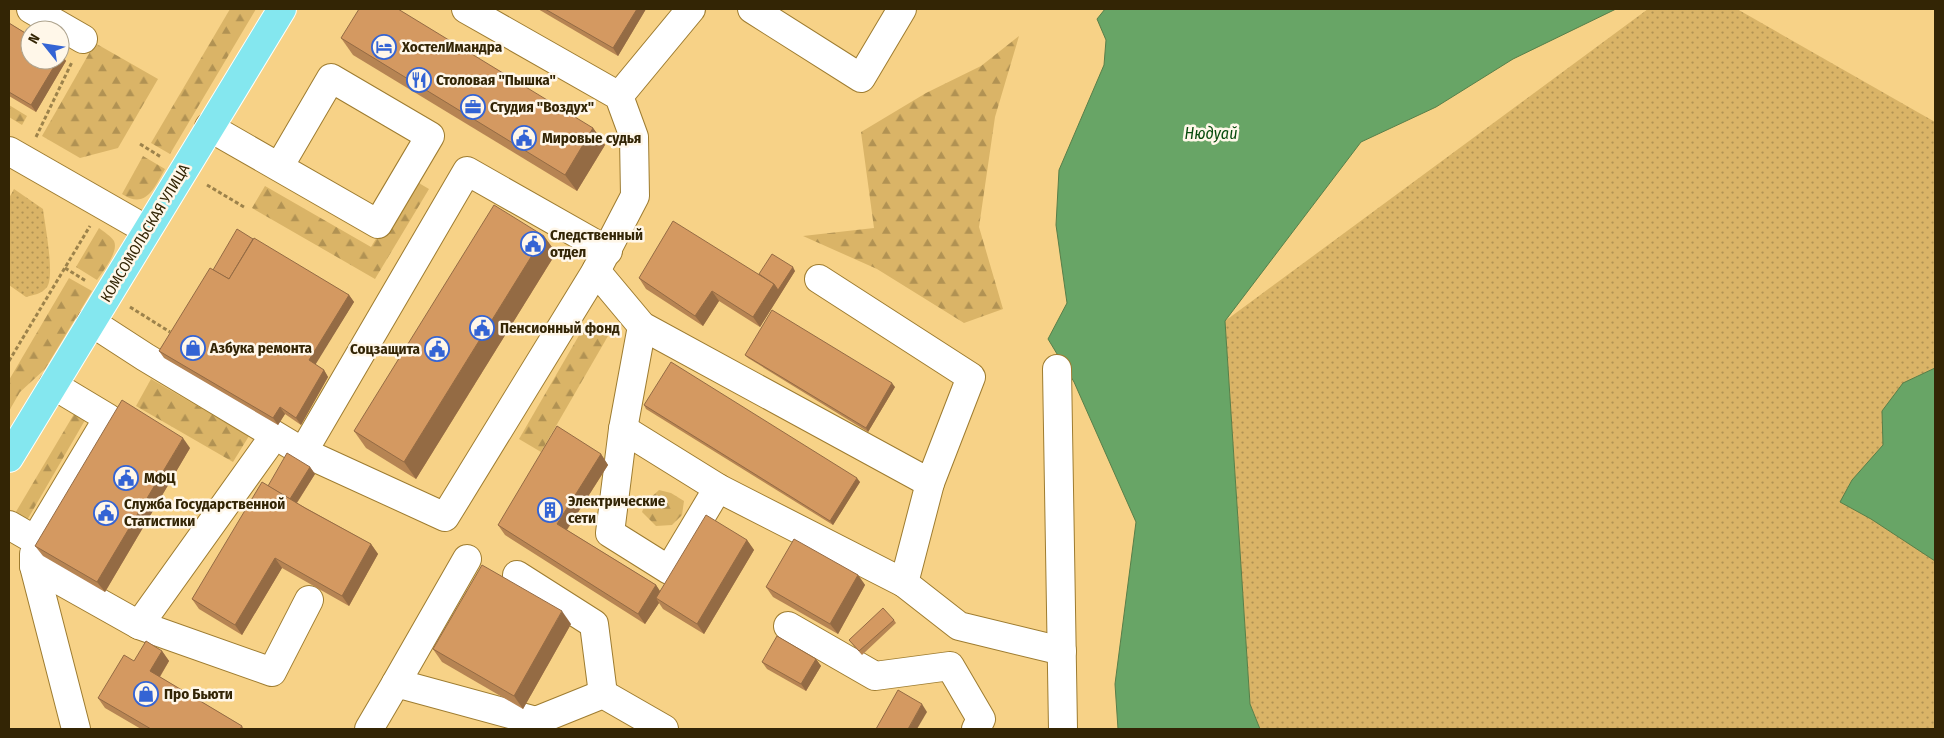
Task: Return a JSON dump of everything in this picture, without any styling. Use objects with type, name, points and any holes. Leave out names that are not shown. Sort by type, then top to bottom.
[{"type":"main road","name":"КОМСОМОЛЬСКАЯ УЛИЦА","points":[[9,458],[282,9]]},
{"type":"street","points":[[31,9],[83,39]]},
{"type":"street","points":[[91,322],[145,357],[303,452],[445,517],[602,261],[635,196],[634,137],[619,96],[466,9]]},
{"type":"street","points":[[619,96],[691,9]]},
{"type":"street","points":[[761,11],[861,78],[902,9]]},
{"type":"street","points":[[209,127],[378,224],[430,136],[331,78],[279,167]]},
{"type":"street","points":[[17,156],[147,230]]},
{"type":"street","points":[[303,452],[467,171],[602,261],[642,326],[930,483]]},
{"type":"street","points":[[819,279],[971,377],[930,483],[904,583]]},
{"type":"street","points":[[642,326],[623,429],[610,533],[669,570],[718,488]]},
{"type":"street","points":[[1056,369],[1063,729]]},
{"type":"street","points":[[54,384],[108,418],[34,553],[76,729]]},
{"type":"street","points":[[623,429],[718,488],[904,583],[959,626],[1062,651]]},
{"type":"street","points":[[139,625],[267,446]]},
{"type":"street","points":[[9,525],[34,553],[139,625],[272,672],[309,600]]},
{"type":"street","points":[[369,729],[466,559]]},
{"type":"street","points":[[517,575],[594,624],[603,694]]},
{"type":"street","points":[[788,626],[876,676],[950,666],[981,719],[976,729]]},
{"type":"street","points":[[396,683],[536,721],[603,694]]},
{"type":"street","points":[[603,694],[664,729]]},
{"type":"path","points":[[17,156],[83,39]]},
{"type":"path","points":[[9,361],[109,208]]},
{"type":"green space","points":[[230,9],[256,9],[170,154],[151,143]]},
{"type":"green space","points":[[1648,9],[1737,9],[1935,122],[1935,729],[1260,729],[1250,704],[1225,321]]},
{"type":"green space","points":[[1019,36],[995,117],[979,227],[1003,309],[964,323],[877,269],[803,236],[874,228],[861,132],[926,93],[981,66]]},
{"type":"green space","points":[[95,43],[158,79],[118,148],[80,158],[42,136]]},
{"type":"green space","points":[[9,105],[27,116],[22,125],[9,117]]},
{"type":"green space","points":[[143,156],[165,169],[148,195],[137,200],[122,194]]},
{"type":"green space","points":[[412,179],[429,189],[375,279],[252,208],[265,186],[371,247]]},
{"type":"green space","points":[[14,189],[43,209],[49,250],[50,272],[47,287],[40,293],[26,297],[9,285],[9,198]]},
{"type":"green space","points":[[99,228],[113,239],[115,245],[110,261],[97,280],[76,267]]},
{"type":"green space","points":[[69,278],[92,291],[45,369],[20,392],[9,411],[9,380]]},
{"type":"green space","points":[[585,325],[608,336],[541,452],[519,439]]},
{"type":"green space","points":[[151,379],[249,436],[233,462],[136,406]]},
{"type":"green space","points":[[77,409],[88,415],[26,522],[14,515]]},
{"type":"green space","points":[[659,490],[671,493],[684,501],[682,515],[672,525],[656,526],[642,512],[646,502]]},
{"type":"water","name":"Нюдуай","points":[[1105,9],[1616,9],[1513,59],[1436,107],[1361,142],[1225,321],[1250,704],[1260,729],[1118,729],[1115,684],[1136,522],[1074,382],[1048,339],[1067,303],[1056,225],[1059,170],[1104,65],[1106,40],[1097,19]]},
{"type":"water","points":[[1935,368],[1935,561],[1871,519],[1840,502],[1852,480],[1883,445],[1882,411],[1903,383]]},
{"type":"building","points":[[359,9],[398,9],[593,128],[565,175],[341,38]]},
{"type":"building","points":[[545,9],[637,9],[613,48]]},
{"type":"building","points":[[9,23],[20,30],[20,70],[52,70],[31,105],[9,92]]},
{"type":"building","points":[[494,205],[544,236],[404,462],[354,431]]},
{"type":"building","points":[[673,221],[774,284],[753,317],[712,291],[695,316],[639,278]]},
{"type":"building","points":[[237,229],[253,239],[229,279],[213,270]]},
{"type":"building","points":[[254,238],[349,295],[309,360],[324,370],[296,418],[280,407],[273,418],[159,351],[210,268],[229,279]]},
{"type":"building","points":[[772,254],[793,267],[778,290],[774,284],[759,274]]},
{"type":"building","points":[[772,310],[892,383],[866,428],[745,355]]},
{"type":"building","points":[[671,362],[857,478],[830,521],[644,405]]},
{"type":"building","points":[[122,400],[183,438],[97,582],[35,546]]},
{"type":"building","points":[[557,426],[601,454],[557,524],[656,585],[638,614],[498,525]]},
{"type":"building","points":[[287,453],[310,467],[290,499],[268,486]]},
{"type":"building","points":[[262,482],[371,544],[342,596],[275,558],[235,625],[192,599]]},
{"type":"building","points":[[706,515],[747,540],[697,624],[656,598]]},
{"type":"building","points":[[794,539],[858,575],[830,624],[766,587]]},
{"type":"building","points":[[482,565],[562,611],[514,696],[433,649]]},
{"type":"building","points":[[883,608],[894,620],[859,651],[849,640]]},
{"type":"building","points":[[777,636],[816,659],[801,684],[762,662]]},
{"type":"building","name":"Про Бьюти","points":[[146,641],[162,651],[150,671],[242,726],[240,729],[151,729],[98,698],[124,655],[134,661]]},
{"type":"building","points":[[898,690],[922,704],[908,729],[876,729]]},
{"type":"place","name":"ХостелИмандра","points":[[384,47]]},
{"type":"place","name":"Столовая \"Пышка\"","points":[[419,80]]},
{"type":"place","name":"Студия \"Воздух\"","points":[[473,107]]},
{"type":"place","name":"Мировые судья","points":[[524,138]]},
{"type":"place","name":"Следственный отдел","points":[[533,244]]},
{"type":"place","name":"Пенсионный фонд","points":[[482,328]]},
{"type":"place","name":"Азбука ремонта","points":[[193,348]]},
{"type":"place","name":"Соцзащита","points":[[437,349]]},
{"type":"place","name":"МФЦ","points":[[126,478]]},
{"type":"place","name":"Электрические сети","points":[[550,510]]},
{"type":"place","name":"Служба Государственной Статистики","points":[[106,513]]},
{"type":"place","name":"Про Бьюти","points":[[146,694]]}]
